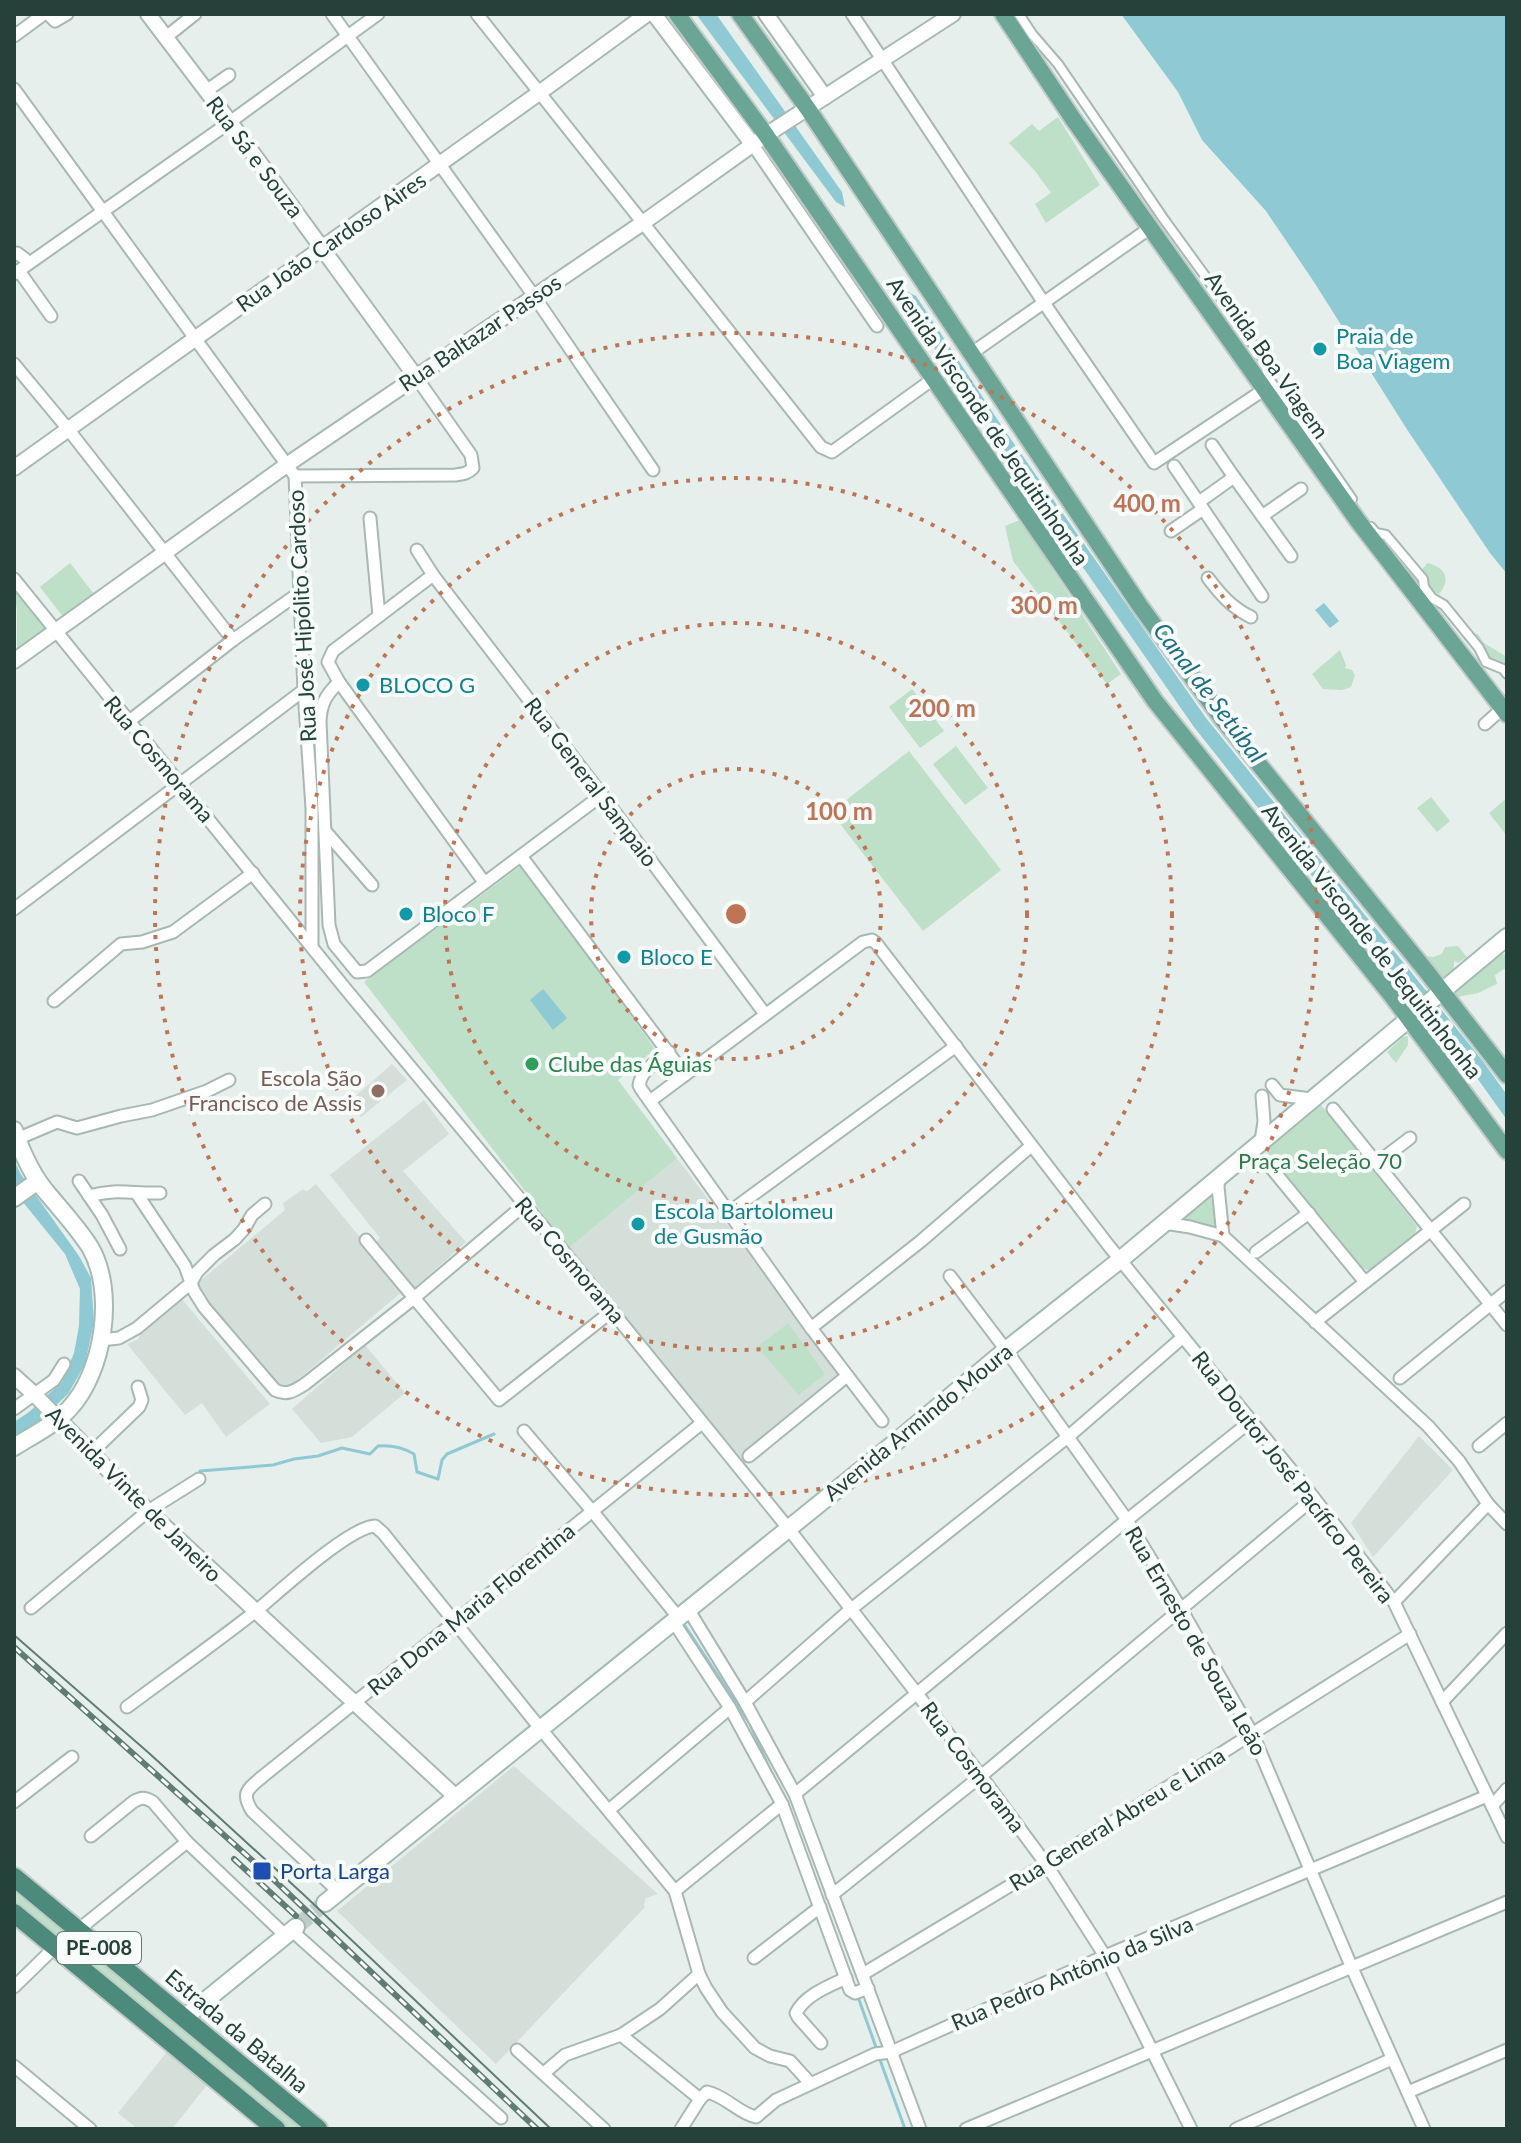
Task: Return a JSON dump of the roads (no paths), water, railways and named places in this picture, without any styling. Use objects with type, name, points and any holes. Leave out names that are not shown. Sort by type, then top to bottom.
[{"type":"highway","name":"Estrada da Batalha","points":[[14,1877],[318,2129]]},
{"type":"highway","name":"PE-008","points":[[14,1913],[276,2129]]},
{"type":"main road","name":"Avenida Visconde de Jequitinhonha","points":[[677,14],[1155,701],[1414,1015],[1507,1151]]},
{"type":"main road","name":"Avenida Visconde de Jequitinhonha","points":[[740,14],[972,353],[1140,606],[1223,720],[1439,994],[1507,1075]]},
{"type":"main road","name":"Avenida Boa Viagem","points":[[1003,14],[1073,119],[1358,521],[1505,711]]},
{"type":"main road","name":"Avenida Armindo Moura","points":[[332,1897],[1120,1260],[1507,937]]},
{"type":"main road","points":[[14,1447],[57,1418],[82,1394],[97,1361],[104,1308],[102,1286],[92,1251],[81,1234],[25,1190],[26,1160],[16,1134]]},
{"type":"main road","points":[[184,2018],[291,1931]]},
{"type":"street","points":[[14,36],[46,14],[55,21],[67,14]]},
{"type":"street","name":"Rua Sá e Souza","points":[[148,14],[416,377],[471,455],[473,468],[466,474],[455,475],[292,470]]},
{"type":"street","points":[[166,37],[195,14]]},
{"type":"street","points":[[332,14],[534,296],[653,470]]},
{"type":"street","points":[[51,316],[17,272],[378,14]]},
{"type":"street","points":[[477,14],[821,447],[832,452],[933,379]]},
{"type":"street","name":"Rua João Cardoso Aires","points":[[14,468],[196,338],[247,297],[322,248],[647,14]]},
{"type":"street","name":"Avenida Visconde de Jequitinhonha","points":[[654,14],[765,137]]},
{"type":"street","points":[[766,14],[825,97]]},
{"type":"street","points":[[852,14],[1154,463],[1265,389]]},
{"type":"street","name":"Rua Baltazar Passos","points":[[14,661],[165,553],[292,470],[416,377],[765,137],[953,14]]},
{"type":"street","points":[[1019,14],[1058,64],[1264,360],[1269,379],[1376,533],[1386,535],[1423,579],[1424,587],[1432,598],[1444,605],[1479,648],[1486,662],[1507,674]]},
{"type":"street","points":[[206,91],[229,75]]},
{"type":"street","name":"Rua José Hipólito Cardoso","points":[[14,89],[292,470],[312,808],[312,946]]},
{"type":"street","points":[[765,137],[877,326]]},
{"type":"street","points":[[972,353],[1150,228]]},
{"type":"street","points":[[14,364],[233,640]]},
{"type":"street","points":[[1212,445],[1291,556]]},
{"type":"street","points":[[1174,466],[1262,596]]},
{"type":"street","points":[[1171,531],[1234,477]]},
{"type":"street","points":[[1262,516],[1301,489]]},
{"type":"street","points":[[370,518],[379,616]]},
{"type":"street","name":"Rua General Sampaio","points":[[417,550],[765,1014]]},
{"type":"street","points":[[433,575],[333,651],[328,662],[339,682],[484,882]]},
{"type":"street","points":[[1208,578],[1225,600],[1251,617]]},
{"type":"street","name":"Rua Cosmorama","points":[[14,579],[788,1528],[981,1776],[1046,1864],[1105,1956],[1191,2129]]},
{"type":"street","points":[[128,722],[299,593]]},
{"type":"street","points":[[339,682],[327,694],[321,707],[325,832],[330,932],[334,944],[353,970],[361,973],[367,971],[602,795]]},
{"type":"street","points":[[14,909],[304,690]]},
{"type":"street","points":[[1485,724],[1505,711]]},
{"type":"street","points":[[325,832],[372,885]]},
{"type":"street","points":[[521,856],[685,1075]]},
{"type":"street","points":[[54,1001],[118,947],[173,932],[253,873]]},
{"type":"street","points":[[650,1101],[863,942],[872,940],[1120,1260]]},
{"type":"street","points":[[728,1213],[956,1046]]},
{"type":"street","points":[[669,1052],[648,1068],[639,1085],[811,1328],[882,1421]]},
{"type":"street","points":[[16,1134],[57,1122],[77,1128],[152,1110],[229,1080]]},
{"type":"street","points":[[1261,1141],[1263,1101],[1272,1097],[1276,1090],[1311,1099]]},
{"type":"street","points":[[1333,1109],[1507,1325]]},
{"type":"street","points":[[1377,1163],[1410,1138]]},
{"type":"street","points":[[811,1328],[921,1241],[1031,1146]]},
{"type":"street","points":[[1268,1164],[1365,1282]]},
{"type":"street","points":[[1220,1175],[1218,1187],[1223,1236]]},
{"type":"street","points":[[79,1181],[120,1249]]},
{"type":"street","points":[[89,1196],[119,1190],[137,1194],[160,1193]]},
{"type":"street","points":[[137,1194],[185,1266],[204,1307],[275,1390],[291,1393],[414,1298],[524,1205]]},
{"type":"street","points":[[101,1340],[129,1334],[191,1283],[197,1272],[235,1239],[252,1215],[265,1204]]},
{"type":"street","points":[[1315,1322],[1464,1204]]},
{"type":"street","points":[[1256,1252],[1309,1213]]},
{"type":"street","points":[[1164,1223],[1223,1236],[1428,1426],[1507,1524]]},
{"type":"street","points":[[366,1240],[499,1400],[612,1311]]},
{"type":"street","name":"Rua Doutor José Pacífico Pereira","points":[[1120,1260],[1314,1498],[1394,1602],[1507,1837]]},
{"type":"street","name":"Rua Ernesto de Souza Leão","points":[[950,1276],[1127,1520],[1253,1735],[1424,2129]]},
{"type":"street","points":[[1400,1378],[1507,1291]]},
{"type":"street","points":[[745,1702],[850,1610],[1069,1436],[1183,1337]]},
{"type":"street","points":[[14,1409],[36,1397],[54,1380],[64,1364]]},
{"type":"street","name":"Avenida Vinte de Janeiro","points":[[14,1376],[148,1511],[456,1797]]},
{"type":"street","points":[[749,1456],[847,1376]]},
{"type":"street","points":[[91,1453],[139,1407],[142,1400],[138,1387]]},
{"type":"street","points":[[795,1794],[1251,1421]]},
{"type":"street","name":"Rua Dona Maria Florentina","points":[[332,1897],[252,1811],[245,1798],[246,1793],[353,1703],[702,1423]]},
{"type":"street","points":[[1479,1446],[1507,1423]]},
{"type":"street","points":[[524,1431],[680,1615],[745,1702],[795,1794],[863,1974],[862,1991],[882,2053],[920,2129]]},
{"type":"street","points":[[31,1608],[148,1511],[199,1479]]},
{"type":"street","points":[[832,1895],[981,1776],[1314,1498]]},
{"type":"street","points":[[1394,1602],[1488,1504]]},
{"type":"street","points":[[127,1707],[255,1612],[326,1553],[364,1529],[375,1526],[675,1891],[699,1974],[714,2002],[760,2051],[790,2061],[810,2083]]},
{"type":"street","points":[[680,1615],[782,1804],[850,1990],[862,1991]]},
{"type":"street","points":[[1442,1702],[1507,1633]]},
{"type":"street","name":"Rua General Abreu e Lima","points":[[863,1974],[1046,1864],[1410,1634]]},
{"type":"street","points":[[609,1810],[730,1708]]},
{"type":"street","points":[[14,1802],[72,1757]]},
{"type":"street","points":[[1489,1801],[1507,1789]]},
{"type":"street","points":[[91,1836],[133,1802],[145,1798],[153,1802],[187,1842],[501,2118]]},
{"type":"street","name":"Rua Pedro Antônio da Silva","points":[[700,2099],[704,2093],[711,2092],[749,2116],[756,2117],[776,2100],[810,2083],[1105,1956],[1489,1801]]},
{"type":"street","points":[[675,1891],[782,1804]]},
{"type":"street","points":[[78,1930],[187,1842]]},
{"type":"street","points":[[966,2129],[1507,1902]]},
{"type":"street","points":[[754,1958],[820,1907]]},
{"type":"street","points":[[14,1987],[55,1947]]},
{"type":"street","points":[[544,2073],[565,2055],[621,2035],[660,2009],[699,1974]]},
{"type":"street","points":[[821,2043],[796,2013],[803,2002],[846,1978]]},
{"type":"street","points":[[621,2035],[700,2099],[681,2129]]},
{"type":"street","points":[[517,2050],[604,2129]]},
{"type":"street","points":[[1408,2092],[1507,2050]]},
{"type":"street","points":[[1236,2129],[1392,2059]]},
{"type":"street","points":[[14,2066],[90,2129]]},
{"type":"water","points":[[696,14],[716,14],[842,192],[845,207],[836,202]]},
{"type":"water","points":[[1121,14],[1507,14],[1507,574],[1408,431],[1266,211],[1202,140],[1178,92]]},
{"type":"water","points":[[906,291],[916,296],[1003,428],[1206,718],[1482,1060],[1507,1095],[1507,1120],[1470,1068],[1354,929],[1194,727],[991,435],[904,301]]},
{"type":"water","points":[[1324,603],[1339,621],[1330,628],[1315,610]]},
{"type":"water","points":[[543,989],[567,1018],[553,1030],[530,1000]]},
{"type":"water","points":[[14,1160],[91,1278],[94,1322],[85,1364],[68,1394],[39,1421],[14,1437],[14,1422],[62,1382],[74,1353],[79,1326],[80,1289],[65,1254],[14,1191]]},
{"type":"waterway","points":[[200,1471],[273,1465],[342,1448],[370,1454],[378,1446],[387,1446],[414,1454],[417,1472],[438,1479],[442,1460],[447,1454],[494,1434]]},
{"type":"waterway","points":[[685,1626],[750,1724],[770,1770]]},
{"type":"waterway","points":[[814,1877],[838,1941]]},
{"type":"waterway","points":[[858,1997],[877,2050]]},
{"type":"waterway","points":[[879,2057],[905,2129]]},
{"type":"tunnel","points":[[296,1927],[325,1903]]},
{"type":"tram line","points":[[14,1635],[304,1895],[551,2129]]},
{"type":"railway","points":[[14,1647],[272,1878],[537,2129]]},
{"type":"railway","points":[[234,1859],[296,1916]]},
{"type":"place","name":"Praia de Boa Viagem","points":[[1320,349]]},
{"type":"place","name":"BLOCO G","points":[[363,685]]},
{"type":"place","name":"Bloco F","points":[[406,914]]},
{"type":"place","name":"Bloco E","points":[[624,957]]},
{"type":"place","name":"Clube das Águias","points":[[532,1064]]},
{"type":"place","name":"Escola São Francisco de Assis","points":[[378,1091]]},
{"type":"place","name":"Escola Bartolomeu de Gusmão","points":[[638,1224]]},
{"type":"place","name":"Porta Larga","points":[[262,1871]]},
{"type":"water label","name":"Canal de Setúbal","points":[[1209,693]]},
{"type":"park label","name":"Praça Seleção 70","points":[[1320,1161]]}]
